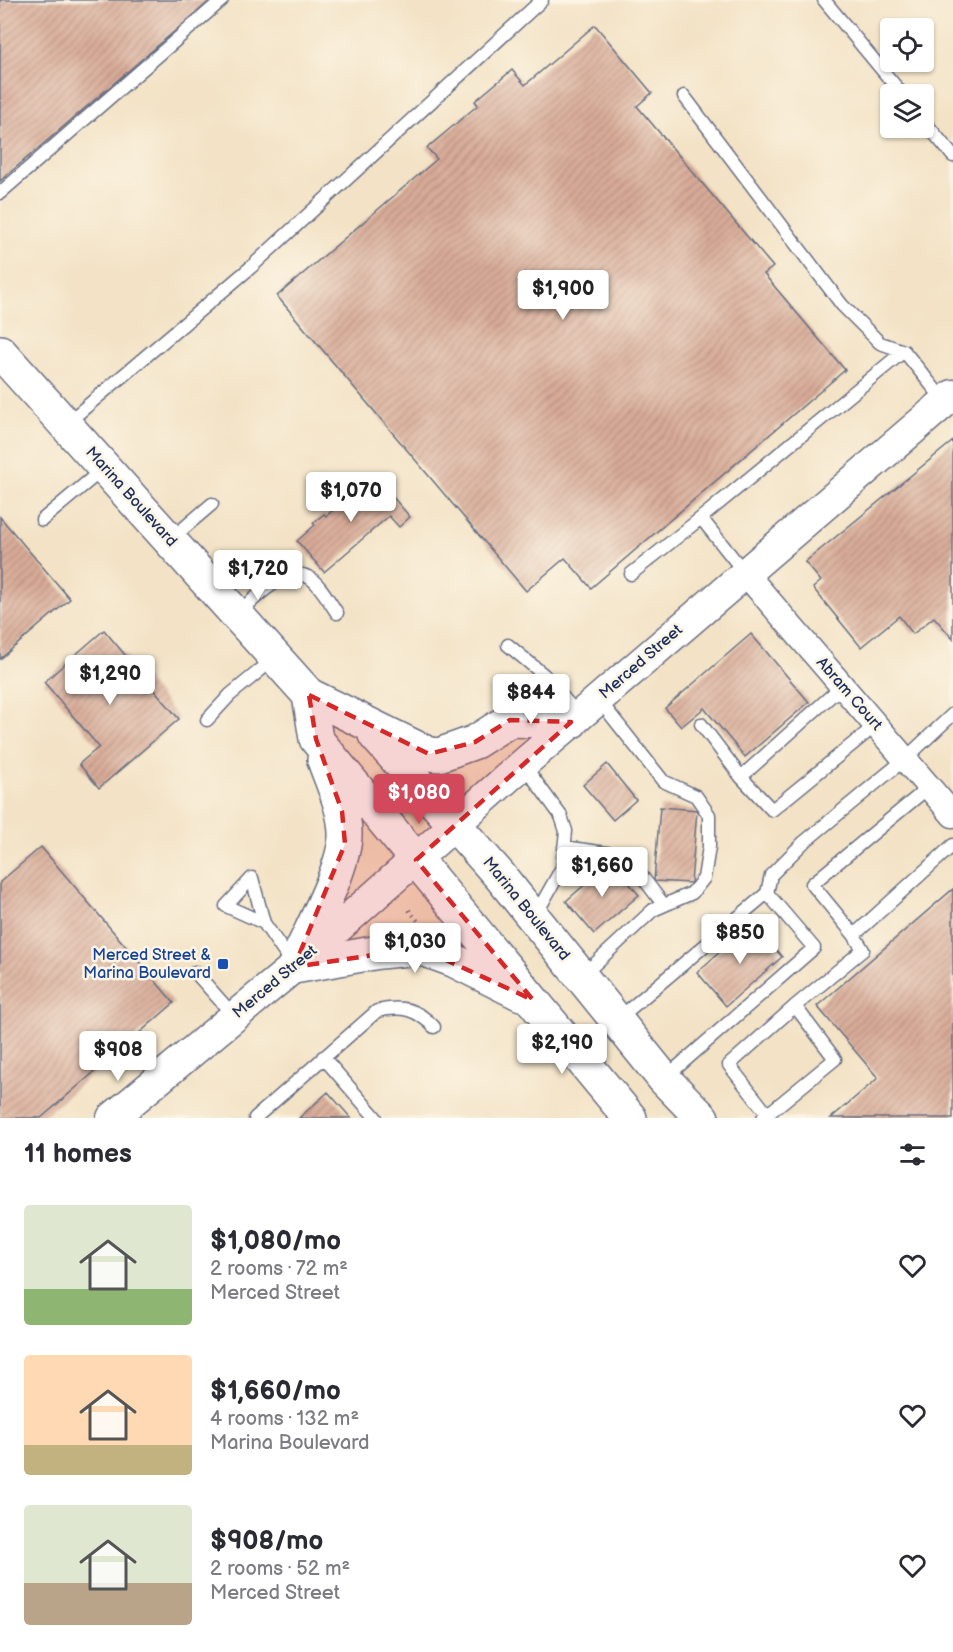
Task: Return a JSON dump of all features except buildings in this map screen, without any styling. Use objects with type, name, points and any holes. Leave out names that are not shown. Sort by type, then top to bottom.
[{"type":"main road","name":"Marina Boulevard","points":[[0,352],[309,695],[362,721],[534,918],[664,1079],[702,1118]]},
{"type":"main road","points":[[294,967],[333,880],[345,844],[342,811],[316,739],[309,695]]},
{"type":"main road","points":[[362,721],[429,754],[439,755],[475,742],[510,720],[583,712]]},
{"type":"main road","points":[[316,739],[628,1117]]},
{"type":"main road","points":[[294,967],[379,952],[420,948],[453,960],[533,1000]]},
{"type":"street","name":"Merced Street","points":[[112,1118],[294,967],[523,764],[949,398]]},
{"type":"street","name":"Abram Court","points":[[745,573],[929,787],[951,808]]},
{"type":"lane","points":[[0,193],[222,0]]},
{"type":"lane","points":[[66,424],[250,268],[542,0]]},
{"type":"lane","points":[[824,0],[894,84]]},
{"type":"lane","points":[[684,96],[842,304],[880,343],[904,351],[949,398]]},
{"type":"lane","points":[[934,133],[953,156]]},
{"type":"lane","points":[[631,573],[702,518],[904,351]]},
{"type":"lane","points":[[42,520],[105,467]]},
{"type":"lane","points":[[170,540],[212,504]]},
{"type":"lane","points":[[702,518],[745,573]]},
{"type":"lane","points":[[236,615],[280,578],[300,575],[309,577],[337,613]]},
{"type":"lane","points":[[508,645],[663,781],[696,796],[709,815],[709,847],[704,878],[692,892],[663,904],[582,977]]},
{"type":"lane","points":[[207,720],[230,695],[276,657]]},
{"type":"lane","points":[[741,777],[842,686]]},
{"type":"lane","points":[[618,1020],[767,892],[771,875],[802,843],[905,759],[953,714]]},
{"type":"lane","points":[[701,724],[741,777],[772,810],[876,725]]},
{"type":"lane","points":[[523,764],[561,816],[566,831],[562,868],[534,918]]},
{"type":"lane","points":[[795,1006],[835,1059],[766,1116],[729,1065],[795,1006],[863,950],[854,935],[812,884],[929,787]]},
{"type":"lane","points":[[854,935],[953,845]]},
{"type":"lane","points":[[564,848],[620,855],[634,866],[663,904]]},
{"type":"lane","points":[[664,1079],[814,948],[767,892]]},
{"type":"lane","points":[[264,923],[294,967]]},
{"type":"lane","points":[[195,972],[234,1017]]},
{"type":"lane","points":[[255,1118],[377,1011],[401,1008],[423,1015],[434,1027]]},
{"type":"lane","points":[[323,1057],[376,1118]]},
{"type":"highlighted area","points":[[309,695],[429,754],[475,742],[510,720],[571,722],[416,860],[533,1000],[420,948],[294,967],[345,844],[342,811],[316,739]]},
{"type":"place","name":"Merced Street & Marina Boulevard","points":[[223,964]]}]
